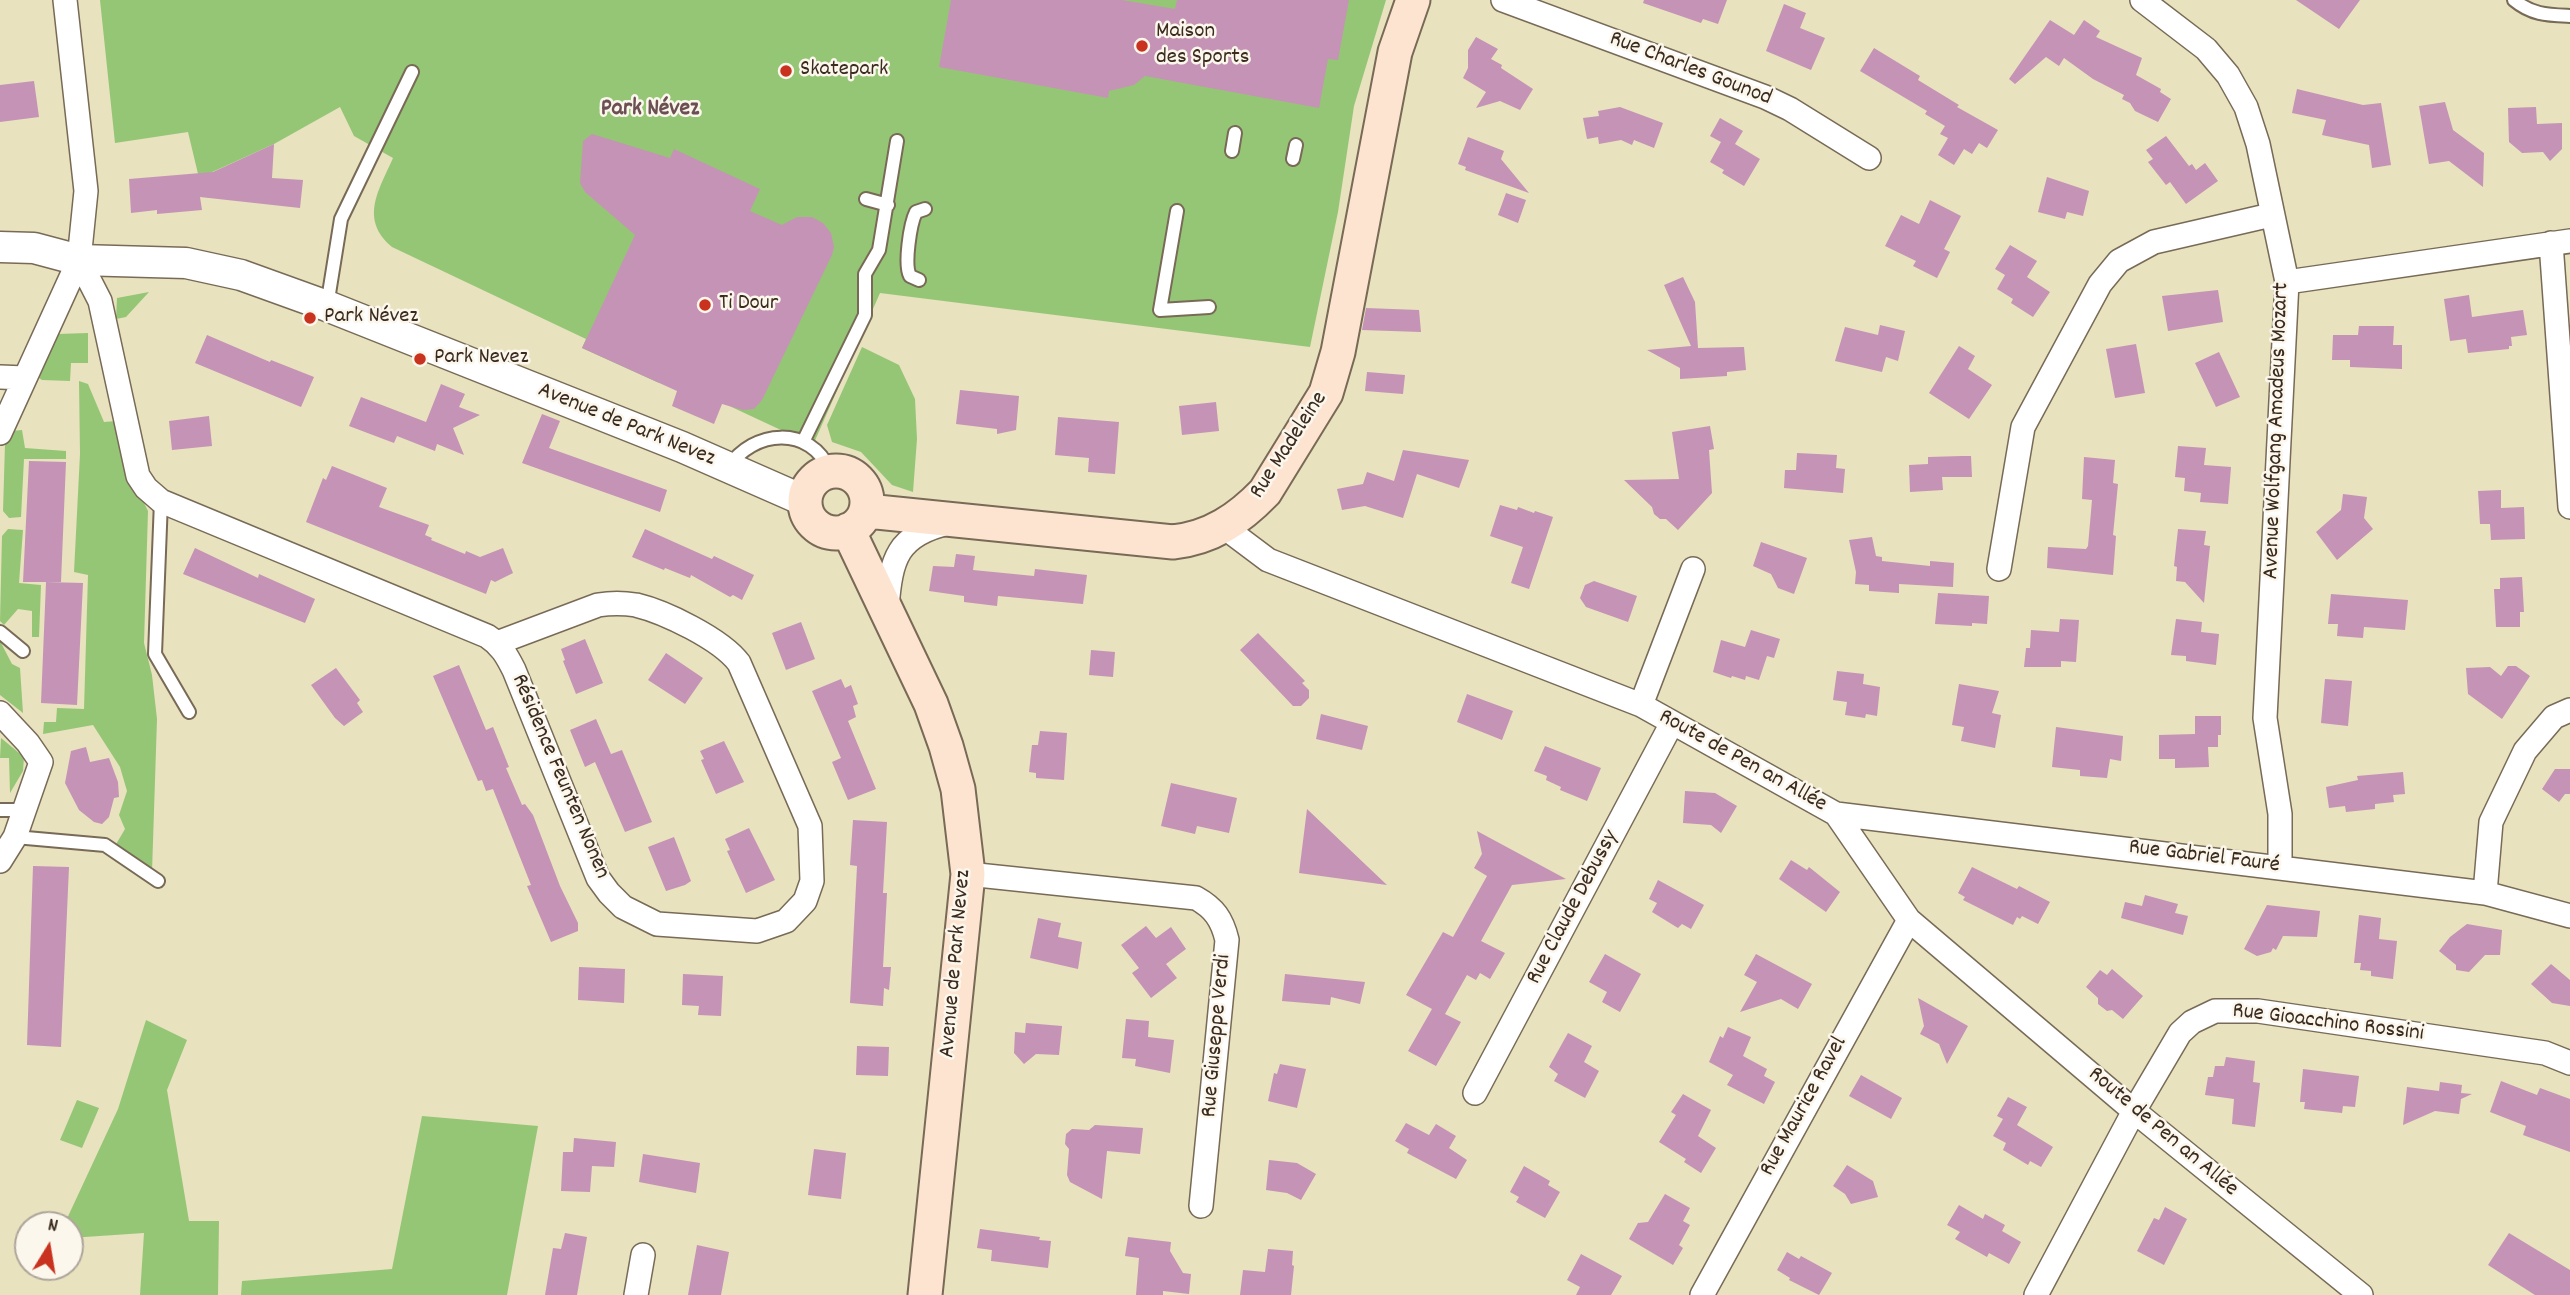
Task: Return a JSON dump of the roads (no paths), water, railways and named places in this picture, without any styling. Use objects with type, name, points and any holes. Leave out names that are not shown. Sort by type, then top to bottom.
[{"type":"main road","name":"Rue Madeleine","points":[[857,520],[961,520],[1173,542],[1191,540],[1224,527],[1253,505],[1265,492],[1326,393],[1338,352],[1395,52],[1413,0]]},
{"type":"main road","points":[[830,471],[854,476],[866,491],[857,520],[837,534],[818,528],[806,513],[805,493],[816,476],[830,471]]},
{"type":"main road","name":"Avenue de Park Nevez","points":[[857,520],[886,613],[931,704],[946,746],[958,789],[968,874],[925,1295]]},
{"type":"street","points":[[0,433],[79,260],[86,191],[65,0]]},
{"type":"street","name":"Rue Charles Gounod","points":[[1503,0],[1765,97],[1790,109],[1869,158]]},
{"type":"street","name":"Avenue Wolfgang Amadeus Mozart","points":[[2142,0],[2206,50],[2228,75],[2246,107],[2258,144],[2287,282],[2265,718],[2280,814],[2280,867]]},
{"type":"street","points":[[1999,569],[2023,427],[2100,284],[2119,261],[2154,242],[2271,215]]},
{"type":"street","points":[[2287,282],[2561,242],[2570,496]]},
{"type":"street","name":"Avenue de Park Nevez","points":[[0,247],[34,248],[79,260],[186,263],[241,275],[327,306],[682,447],[805,501]]},
{"type":"street","points":[[79,260],[100,301],[138,476],[146,488],[161,501],[487,636],[497,643]]},
{"type":"street","points":[[0,377],[25,378]]},
{"type":"street","points":[[886,613],[890,571],[898,552],[927,528],[961,520]]},
{"type":"street","name":"Route de Pen an Allée","points":[[1224,527],[1268,560],[1641,705],[1836,814],[1909,920],[2134,1111],[2361,1295]]},
{"type":"street","points":[[1641,705],[1693,569]]},
{"type":"street","name":"Résidence Feunten Nonen","points":[[625,604],[638,606],[704,634],[732,654],[739,663],[810,826],[812,881],[805,901],[793,915],[776,926],[748,932],[657,924],[623,907],[598,877],[514,670],[505,651],[497,643],[598,605],[625,604]]},
{"type":"street","points":[[2485,893],[2491,822],[2525,751],[2554,717],[2570,710]]},
{"type":"street","points":[[0,713],[28,743],[41,762],[15,837],[0,861]]},
{"type":"street","name":"Rue Claude Debussy","points":[[1475,1093],[1672,723]]},
{"type":"street","name":"Rue Gabriel Fauré","points":[[1836,814],[2485,893],[2570,916]]},
{"type":"street","name":"Rue Giuseppe Verdi","points":[[968,874],[1196,898],[1208,904],[1218,914],[1227,940],[1201,1206]]},
{"type":"street","name":"Rue Maurice Ravel","points":[[1702,1295],[1909,920]]},
{"type":"street","name":"Rue Gioacchino Rossini","points":[[2036,1295],[2134,1111],[2180,1033],[2192,1021],[2215,1011],[2258,1011],[2545,1053],[2570,1062]]},
{"type":"street","points":[[636,1295],[643,1255]]},
{"type":"lane","points":[[2514,0],[2531,12],[2570,16]]},
{"type":"lane","points":[[327,306],[341,219],[412,72]]},
{"type":"lane","points":[[1232,151],[1235,133]]},
{"type":"lane","points":[[803,442],[865,315],[865,274],[879,250],[898,141]]},
{"type":"lane","points":[[1293,159],[1296,145]]},
{"type":"lane","points":[[866,198],[888,205]]},
{"type":"lane","points":[[919,280],[910,276],[907,269],[912,220],[916,212],[925,209]]},
{"type":"lane","points":[[1177,211],[1160,310],[1209,307]]},
{"type":"lane","points":[[728,468],[736,455],[755,442],[778,437],[803,442],[820,453],[830,471]]},
{"type":"lane","points":[[161,501],[155,654],[189,712]]},
{"type":"lane","points":[[0,632],[23,651]]},
{"type":"lane","points":[[0,810],[24,810]]},
{"type":"lane","points":[[15,837],[105,845],[158,881]]},
{"type":"place","name":"Maison des Sports","points":[[1142,46]]},
{"type":"place","name":"Skatepark","points":[[786,71]]},
{"type":"place","name":"Ti Dour","points":[[705,305]]},
{"type":"place","name":"Park Névez","points":[[310,318]]},
{"type":"place","name":"Park Nevez","points":[[420,359]]},
{"type":"district","name":"Park Névez","points":[[650,111]]}]
